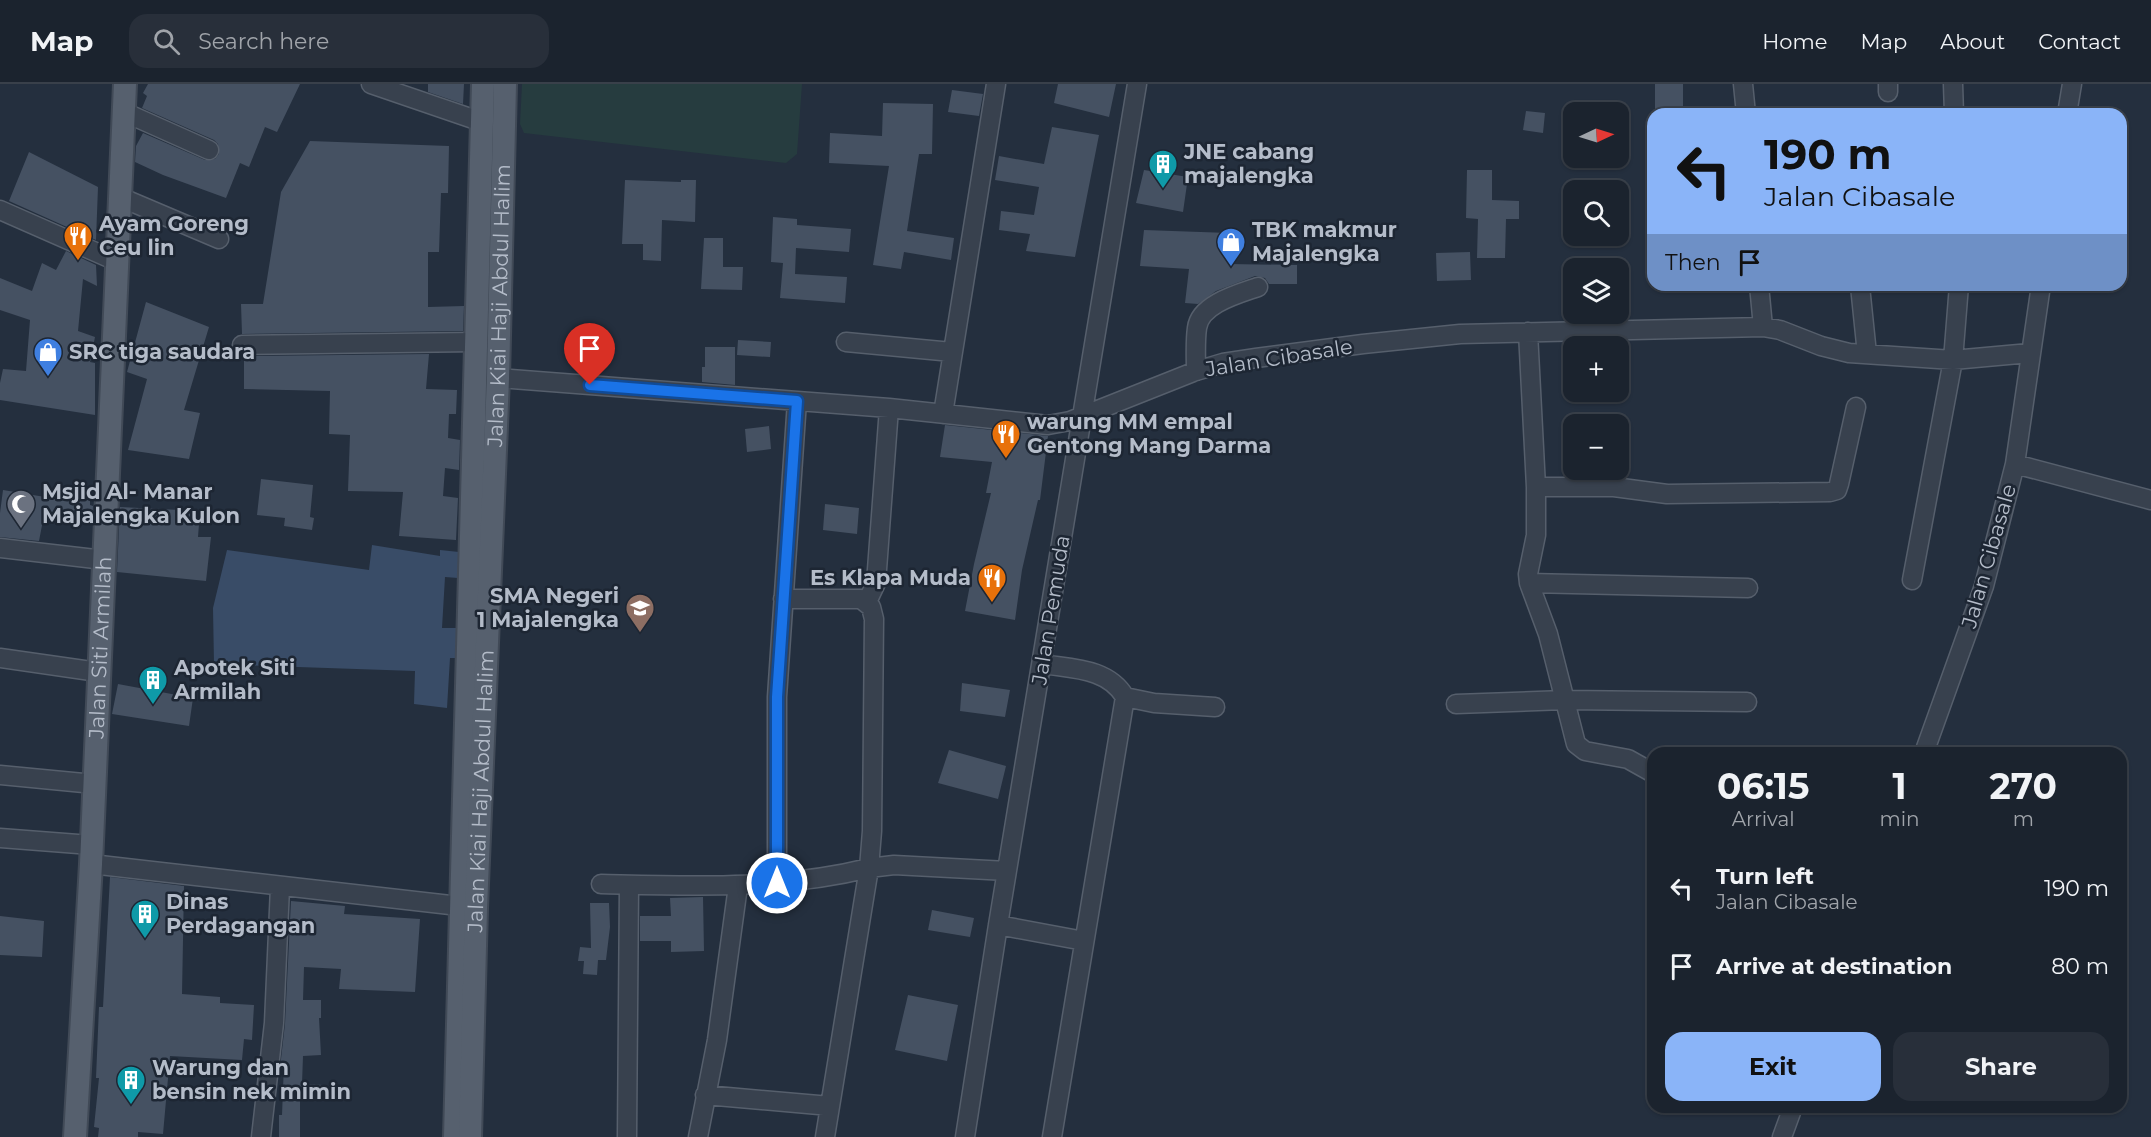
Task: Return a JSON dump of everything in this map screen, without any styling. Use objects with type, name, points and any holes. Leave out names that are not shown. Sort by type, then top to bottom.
[{"type":"main road","name":"Jalan Siti Armilah","points":[[75,1137],[91,855],[125,84]]},
{"type":"main road","name":"Jalan Kiai Haji Abdul Halim","points":[[454,1137],[483,84]]},
{"type":"main road","name":"Jalan Kiai Haji Abdul Halim","points":[[470,1137],[476,920],[498,378],[505,84]]},
{"type":"street","points":[[371,84],[482,122]]},
{"type":"street","points":[[943,414],[996,84]]},
{"type":"street","name":"Jalan Pemuda","points":[[965,1137],[1137,84]]},
{"type":"street","points":[[1743,84],[1745,108]]},
{"type":"street","points":[[1953,84],[1954,108]]},
{"type":"street","points":[[2068,108],[2072,84]]},
{"type":"street","points":[[124,112],[209,150]]},
{"type":"street","points":[[120,197],[219,239]]},
{"type":"street","points":[[0,210],[116,261]]},
{"type":"street","points":[[1196,371],[1197,326],[1207,310],[1234,296],[1258,288]]},
{"type":"street","points":[[1760,291],[1763,327]]},
{"type":"street","points":[[1861,291],[1867,354]]},
{"type":"street","points":[[1912,580],[1953,360],[1959,291]]},
{"type":"street","name":"Jalan Cibasale","points":[[1926,747],[1984,586],[2014,464],[2039,291]]},
{"type":"street","name":"Jalan Cibasale","points":[[498,378],[890,408],[1048,425],[1070,421],[1196,371],[1223,363],[1460,334],[1763,327],[1803,338],[1834,350],[1867,354],[1953,360],[2030,353]]},
{"type":"street","points":[[1528,332],[1536,487],[1536,535],[1528,583],[1548,634],[1571,729],[1579,748],[1628,759],[1647,770]]},
{"type":"street","points":[[242,345],[476,342]]},
{"type":"street","points":[[846,342],[952,352]]},
{"type":"street","points":[[777,883],[777,697],[797,401]]},
{"type":"street","points":[[1536,487],[1614,487],[1667,494],[1830,492],[1837,490],[1839,484],[1856,407]]},
{"type":"street","points":[[867,602],[876,583],[890,408]]},
{"type":"street","points":[[2014,464],[2151,500]]},
{"type":"street","points":[[0,548],[104,560]]},
{"type":"street","points":[[1528,583],[1748,588]]},
{"type":"street","points":[[783,599],[861,599],[871,607],[874,619],[872,831],[869,868],[825,1137]]},
{"type":"street","points":[[0,658],[98,672]]},
{"type":"street","points":[[1042,664],[1106,677],[1119,687],[1125,697],[1052,1137]]},
{"type":"street","points":[[1125,697],[1154,704],[1215,707]]},
{"type":"street","points":[[1456,704],[1565,700],[1747,702]]},
{"type":"street","points":[[0,775],[94,784]]},
{"type":"street","points":[[0,838],[186,874],[280,887],[459,906]]},
{"type":"street","points":[[602,884],[738,886],[805,881],[894,865],[1007,871]]},
{"type":"street","points":[[627,1137],[629,885]]},
{"type":"street","points":[[698,1137],[717,1040],[738,886]]},
{"type":"street","points":[[261,1137],[274,1023],[280,887]]},
{"type":"street","points":[[998,925],[1084,941]]},
{"type":"street","points":[[705,1095],[830,1106]]},
{"type":"street","points":[[1782,1137],[1791,1113]]},
{"type":"green space","points":[[522,84],[802,84],[797,154],[786,163],[524,133],[520,124]]},
{"type":"water","points":[[372,545],[440,556],[440,550],[459,552],[458,578],[445,577],[442,628],[459,628],[456,658],[450,658],[447,708],[414,704],[415,671],[214,664],[213,608],[227,550],[369,570]]},
{"type":"building","points":[[148,84],[300,84],[277,132],[265,127],[249,167],[240,163],[226,198],[135,162],[136,146],[143,133],[205,160],[215,159],[219,154],[218,144],[214,140],[142,108],[147,96],[143,93]]},
{"type":"building","points":[[428,84],[464,84],[463,104],[428,92]]},
{"type":"building","points":[[1058,84],[1116,84],[1109,117],[1054,103]]},
{"type":"building","points":[[1655,84],[1683,84],[1683,108],[1655,108]]},
{"type":"building","points":[[952,90],[983,94],[979,116],[948,112]]},
{"type":"building","points":[[883,103],[933,104],[932,154],[919,154],[907,231],[954,238],[951,260],[904,252],[901,269],[873,265],[889,166],[829,163],[830,133],[882,136]]},
{"type":"building","points":[[1526,111],[1545,113],[1543,133],[1523,130]]},
{"type":"building","points":[[1052,127],[1099,135],[1075,257],[1026,251],[1030,234],[999,230],[1001,211],[1034,215],[1039,187],[995,180],[999,156],[1044,164]]},
{"type":"building","points":[[310,141],[449,146],[448,193],[441,193],[439,252],[428,252],[428,307],[464,306],[463,331],[242,334],[241,304],[263,304],[281,192]]},
{"type":"building","points":[[29,152],[98,187],[96,240],[9,201]]},
{"type":"building","name":"JNE cabang majalengka","points":[[1144,170],[1188,177],[1183,212],[1136,203]]},
{"type":"building","points":[[1467,170],[1492,170],[1492,200],[1519,201],[1519,219],[1506,219],[1505,258],[1477,258],[1478,219],[1466,218]]},
{"type":"building","points":[[625,180],[681,182],[681,180],[696,180],[695,222],[662,220],[661,261],[643,260],[643,244],[622,244]]},
{"type":"building","points":[[773,217],[797,219],[797,225],[851,229],[849,252],[796,248],[795,274],[847,277],[845,303],[780,298],[783,263],[771,262]]},
{"type":"building","name":"TBK makmur Majalengka","points":[[1144,230],[1229,233],[1229,264],[1297,265],[1297,284],[1269,284],[1265,278],[1255,276],[1216,291],[1198,304],[1185,303],[1189,269],[1140,266]]},
{"type":"building","points":[[704,238],[723,238],[723,267],[743,267],[742,290],[701,289]]},
{"type":"building","points":[[66,251],[96,265],[97,286],[83,279],[78,331],[95,337],[90,362],[95,363],[95,415],[0,400],[3,369],[26,371],[30,320],[0,310],[0,278],[32,291],[42,263],[56,270]]},
{"type":"building","points":[[1470,252],[1471,280],[1437,281],[1436,253]]},
{"type":"building","points":[[146,302],[209,327],[184,410],[200,413],[189,459],[128,450],[147,379],[127,372]]},
{"type":"building","points":[[738,340],[771,342],[770,357],[737,355]]},
{"type":"building","points":[[705,347],[735,347],[735,385],[702,382]]},
{"type":"building","points":[[429,354],[426,389],[457,390],[456,414],[449,414],[448,438],[460,440],[459,470],[445,468],[443,496],[458,498],[456,540],[399,536],[403,492],[348,491],[350,435],[329,434],[330,391],[244,389],[244,356]]},
{"type":"building","points":[[945,425],[1048,436],[1040,500],[1038,500],[1022,570],[1015,620],[965,611],[991,493],[986,493],[992,462],[940,457]]},
{"type":"building","points":[[769,426],[771,449],[747,452],[745,429]]},
{"type":"building","points":[[261,479],[313,485],[310,517],[314,518],[312,530],[284,526],[285,518],[257,515]]},
{"type":"building","name":"Msjid Al- Manar Majalengka Kulon","points":[[3,490],[51,498],[52,493],[90,500],[90,505],[93,506],[92,523],[44,515],[39,541],[0,537]]},
{"type":"building","points":[[825,504],[859,508],[857,534],[823,530]]},
{"type":"building","points":[[120,507],[200,511],[198,537],[211,537],[206,581],[117,572]]},
{"type":"building","points":[[962,683],[1010,690],[1005,717],[960,711]]},
{"type":"building","name":"Apotek Siti Armilah","points":[[118,684],[193,698],[189,726],[112,714]]},
{"type":"building","points":[[949,750],[1006,766],[998,799],[938,783]]},
{"type":"building","points":[[110,877],[184,886],[182,994],[220,997],[220,1003],[254,1005],[252,1040],[244,1039],[242,1060],[170,1056],[163,1134],[138,1132],[138,1137],[98,1137],[99,1128],[94,1127],[99,1078],[96,1078],[99,1007],[103,1007]]},
{"type":"building","points":[[703,897],[704,951],[671,952],[671,941],[640,941],[640,916],[671,916],[670,898]]},
{"type":"building","points":[[291,901],[345,906],[344,914],[420,919],[415,992],[339,989],[341,969],[304,967],[303,1000],[321,1000],[321,1018],[319,1018],[321,1055],[303,1056],[302,1084],[324,1085],[323,1101],[300,1100],[300,1137],[279,1137],[284,1063],[281,1063],[281,1059]]},
{"type":"building","points":[[590,903],[609,903],[610,927],[606,960],[598,960],[597,975],[583,974],[584,961],[578,961],[580,947],[591,948]]},
{"type":"building","points":[[932,910],[974,918],[970,937],[928,930]]},
{"type":"building","points":[[0,916],[44,921],[42,957],[0,955]]},
{"type":"building","points":[[908,995],[958,1005],[947,1061],[895,1050]]},
{"type":"place","name":"JNE cabang majalengka","points":[[1163,190]]},
{"type":"place","name":"Ayam Goreng Ceu lin","points":[[78,262]]},
{"type":"place","name":"TBK makmur Majalengka","points":[[1231,268]]},
{"type":"place","name":"SRC tiga saudara","points":[[48,378]]},
{"type":"place","name":"warung MM empal Gentong Mang Darma","points":[[1006,460]]},
{"type":"place","name":"Msjid Al- Manar Majalengka Kulon","points":[[21,530]]},
{"type":"place","name":"Es Klapa Muda","points":[[992,604]]},
{"type":"place","name":"SMA Negeri 1 Majalengka","points":[[640,634]]},
{"type":"place","name":"Apotek Siti Armilah","points":[[153,706]]},
{"type":"place","name":"Dinas Perdagangan","points":[[145,940]]},
{"type":"place","name":"Warung dan bensin nek mimin","points":[[131,1106]]},
{"type":"route","points":[[590,385],[797,401],[777,697],[777,883]]}]
